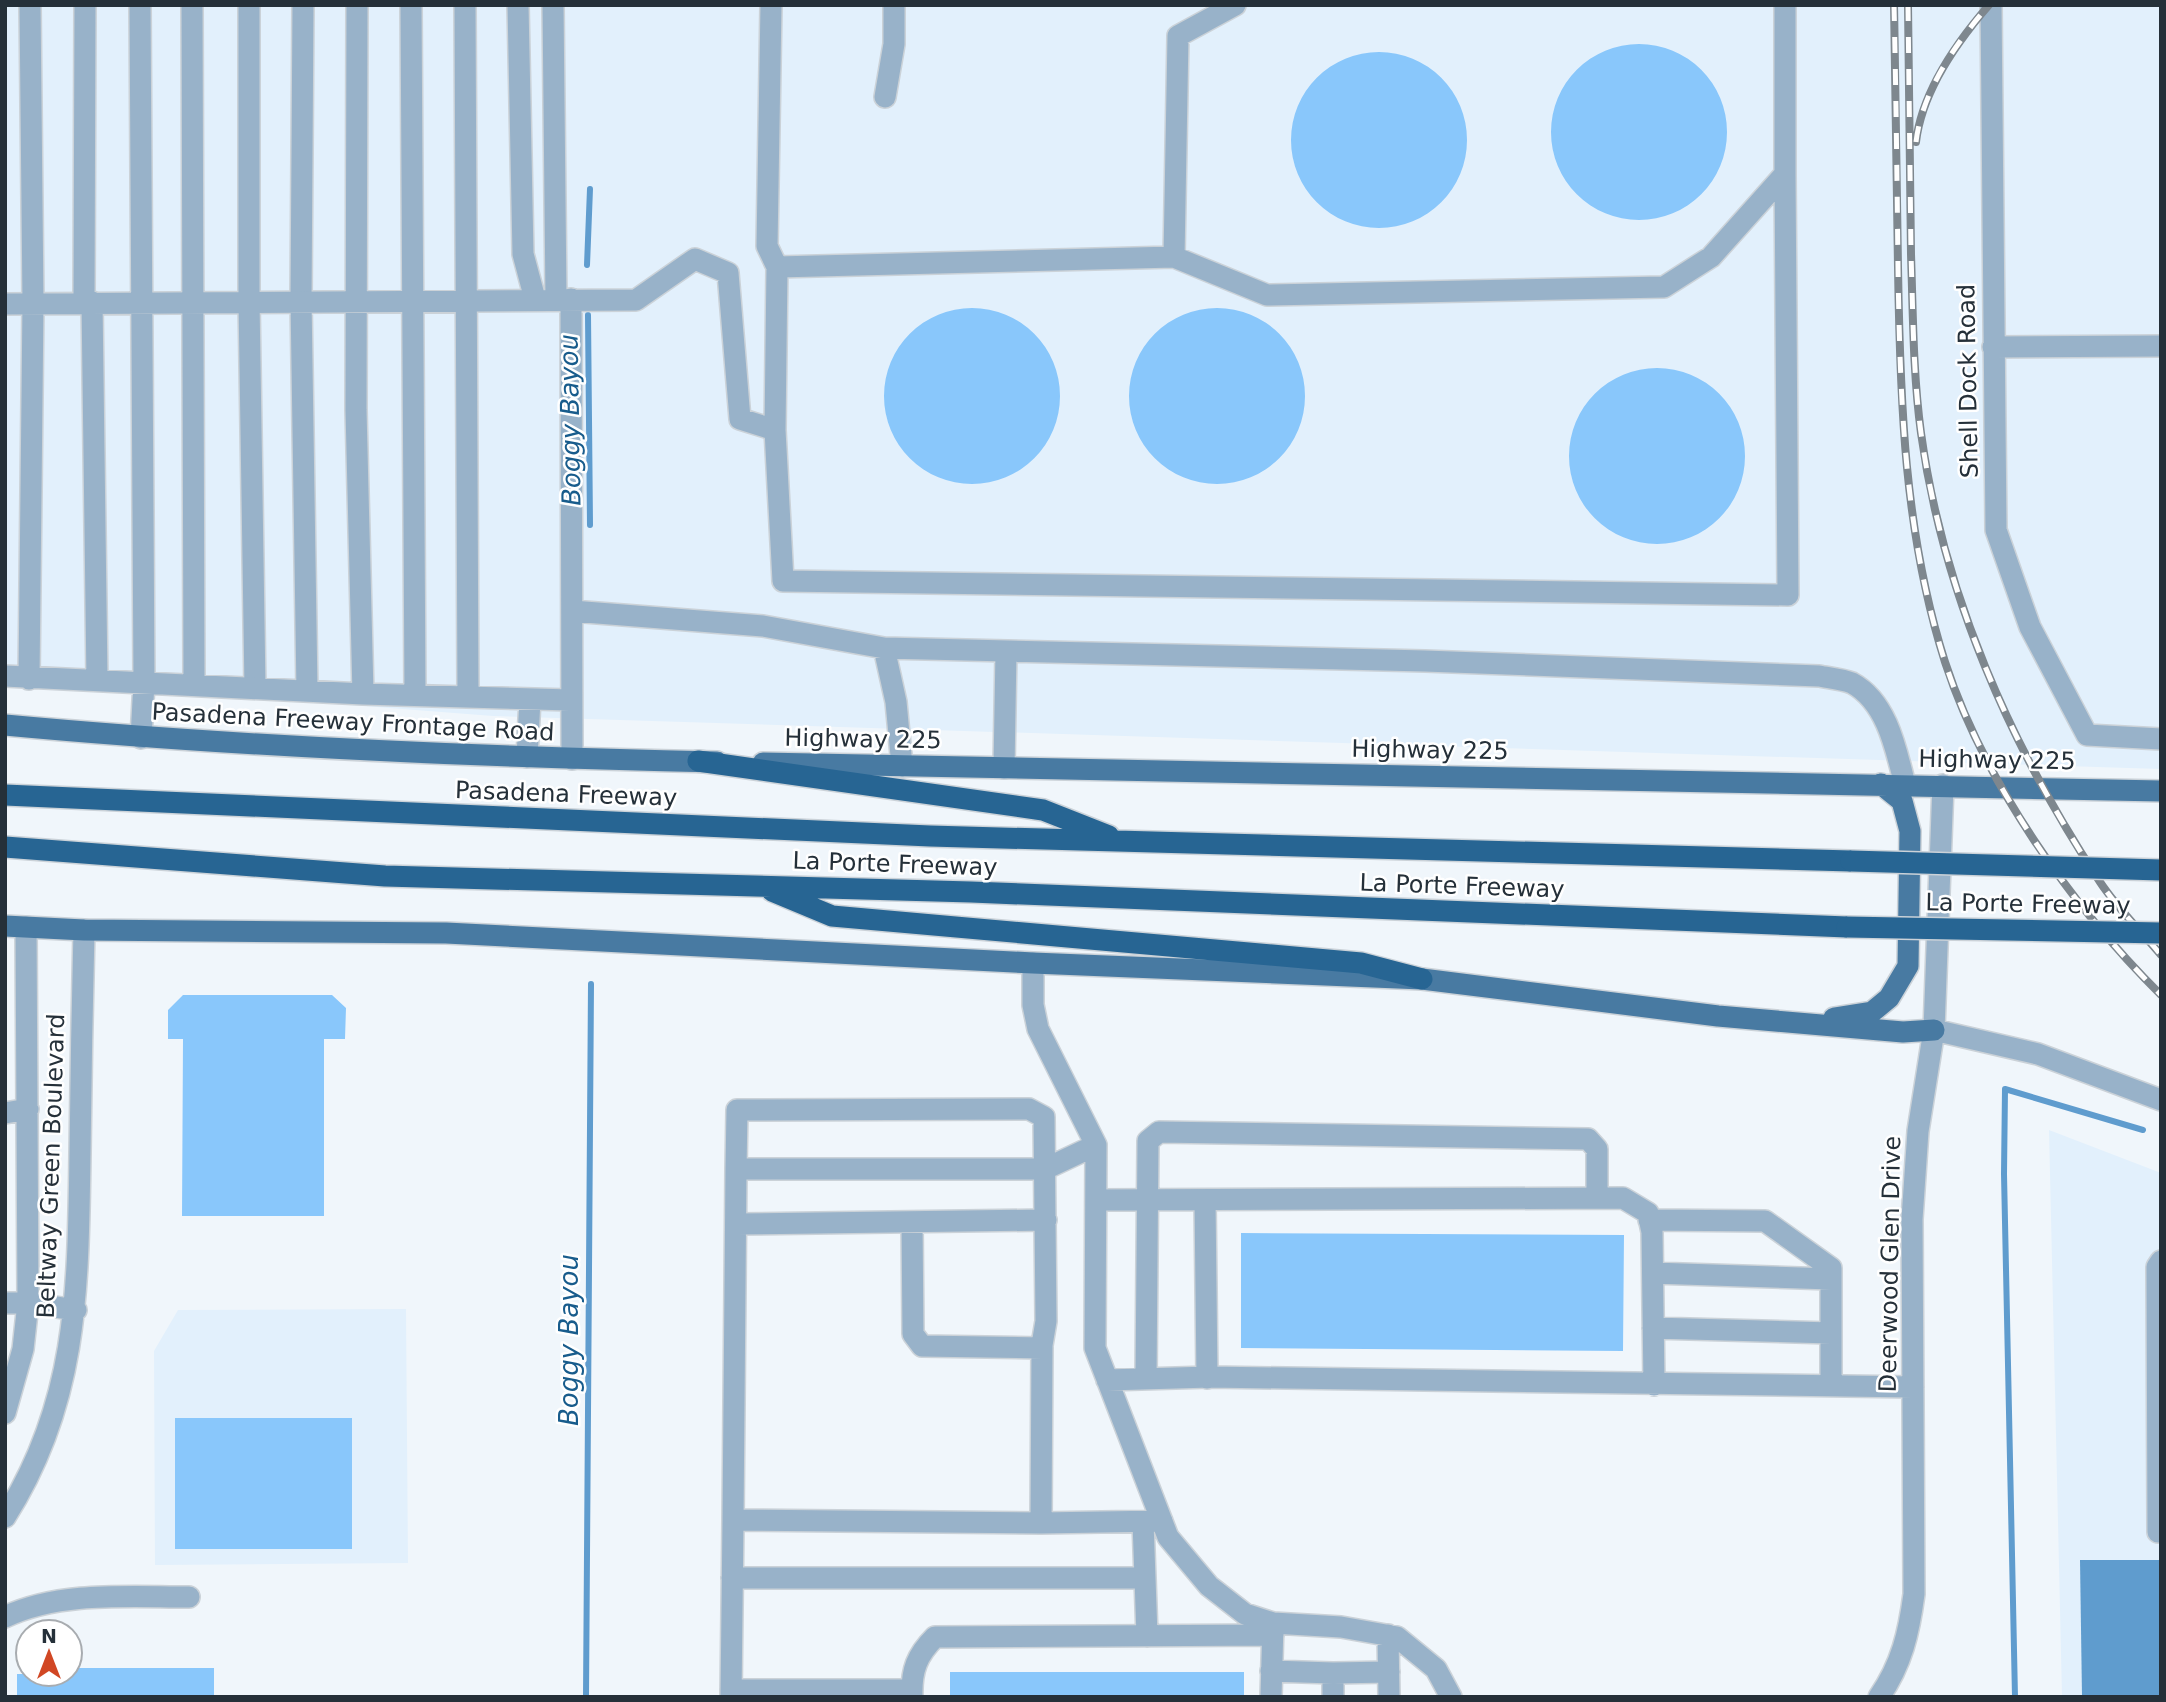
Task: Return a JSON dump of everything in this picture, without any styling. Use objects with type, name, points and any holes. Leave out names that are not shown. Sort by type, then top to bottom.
[{"type":"highway","points":[[698,761],[1043,810],[1124,842]]},
{"type":"highway","name":"Pasadena Freeway","points":[[5,795],[63,800],[1124,842]]},
{"type":"highway","name":"La Porte Freeway","points":[[1124,842],[2161,870]]},
{"type":"highway","points":[[5,847],[385,876],[761,886],[832,916],[1361,963],[1422,979]]},
{"type":"highway","name":"La Porte Freeway","points":[[761,886],[1847,927],[2161,933]]},
{"type":"main road","name":"Pasadena Freeway Frontage Road","points":[[5,725],[141,738],[572,759],[698,761]]},
{"type":"main road","name":"Highway 225","points":[[698,761],[2161,791]]},
{"type":"main road","points":[[1798,1023],[1872,1012],[1889,998],[1908,967],[1910,831],[1902,801],[1881,784]]},
{"type":"main road","points":[[16,927],[446,933],[1033,963],[1422,979],[1798,1023],[1903,1032],[1934,1030]]},
{"type":"street","points":[[29,679],[33,303],[30,5]]},
{"type":"street","points":[[85,5],[88,302],[97,680]]},
{"type":"street","points":[[140,5],[144,682],[141,738]]},
{"type":"street","points":[[192,5],[195,301],[194,684]]},
{"type":"street","points":[[249,5],[249,300],[255,688]]},
{"type":"street","points":[[303,5],[301,300],[307,691]]},
{"type":"street","points":[[357,5],[356,410],[363,694]]},
{"type":"street","points":[[411,5],[415,695]]},
{"type":"street","points":[[466,5],[468,697]]},
{"type":"street","points":[[518,5],[523,254],[554,299]]},
{"type":"street","points":[[553,5],[554,299],[572,611],[572,759]]},
{"type":"street","points":[[771,5],[766,246],[777,267],[775,430],[783,581],[1788,595],[1785,5]]},
{"type":"street","points":[[885,97],[894,44],[894,5]]},
{"type":"street","points":[[1174,257],[1178,36],[1235,5]]},
{"type":"street","name":"Shell Dock Road","points":[[1991,5],[1996,530],[2030,627],[2087,736],[2161,739]]},
{"type":"street","points":[[777,267],[1174,257],[1267,295],[1664,288],[1711,257],[1785,174]]},
{"type":"street","points":[[5,304],[249,300],[636,300],[695,259],[728,273],[740,419],[775,430]]},
{"type":"street","points":[[1993,346],[2161,346]]},
{"type":"street","points":[[572,611],[763,626],[884,648],[1438,661],[1819,676],[1849,682],[1865,692],[1888,725],[1905,785]]},
{"type":"street","points":[[884,648],[896,702],[902,766]]},
{"type":"street","points":[[1004,768],[1006,651]]},
{"type":"street","points":[[5,676],[363,694],[570,700]]},
{"type":"street","points":[[527,757],[530,699]]},
{"type":"street","name":"Deerwood Glen Drive","points":[[1879,1697],[1892,1680],[1907,1644],[1914,1594],[1912,1219],[1917,1131],[1934,1030],[1943,785]]},
{"type":"street","name":"Beltway Green Boulevard","points":[[5,1413],[23,1349],[28,1303],[28,1109],[16,927]]},
{"type":"street","name":"Beltway Green Boulevard","points":[[5,1517],[35,1463],[49,1430],[61,1388],[76,1310],[83,930]]},
{"type":"street","points":[[1033,963],[1033,1005],[1038,1029],[1096,1145],[1095,1348],[1152,1521],[1145,1578],[1147,1636]]},
{"type":"street","points":[[1934,1030],[2038,1054],[2161,1100]]},
{"type":"street","points":[[5,1113],[28,1109]]},
{"type":"street","points":[[1041,1523],[1042,1348],[1046,1321],[1044,1116],[1029,1109],[737,1110],[731,1694],[912,1693],[912,1677],[919,1653],[935,1637],[1147,1636],[1341,1627],[1396,1637],[1436,1669],[1451,1697]]},
{"type":"street","points":[[1146,1379],[1148,1141],[1159,1132],[1588,1139],[1597,1149],[1597,1198]]},
{"type":"street","points":[[736,1168],[1045,1168],[1096,1145]]},
{"type":"street","points":[[1096,1200],[1623,1198],[1647,1213],[1649,1220],[1653,1273],[1654,1385]]},
{"type":"street","points":[[1205,1200],[1207,1378]]},
{"type":"street","points":[[736,1224],[1046,1220]]},
{"type":"street","points":[[1649,1220],[1765,1221],[1830,1268],[1831,1385]]},
{"type":"street","points":[[912,1222],[913,1334],[922,1346],[1042,1348]]},
{"type":"street","points":[[2158,1532],[2157,1267],[2161,1261]]},
{"type":"street","points":[[1653,1273],[1831,1279]]},
{"type":"street","points":[[5,1303],[28,1303],[76,1310]]},
{"type":"street","points":[[1653,1328],[1831,1333]]},
{"type":"street","points":[[1107,1381],[1207,1378],[1913,1387]]},
{"type":"street","points":[[733,1520],[1041,1523],[1152,1521],[1209,1586],[1245,1614],[1273,1629]]},
{"type":"street","points":[[732,1578],[1145,1578]]},
{"type":"street","points":[[5,1617],[33,1604],[121,1597],[189,1597]]},
{"type":"street","points":[[1271,1697],[1273,1629]]},
{"type":"street","points":[[1388,1635],[1389,1697]]},
{"type":"street","points":[[1271,1671],[1389,1672]]},
{"type":"street","points":[[1333,1673],[1333,1697]]},
{"type":"shaded area","points":[[5,5],[2161,5],[2161,769],[493,716],[5,678]]},
{"type":"shaded area","points":[[2049,1130],[2161,1173],[2161,1697],[2062,1697]]},
{"type":"shaded area","points":[[406,1309],[408,1563],[155,1565],[154,1351],[178,1310]]},
{"type":"water","points":[[2080,1560],[2161,1560],[2161,1697],[2082,1697]]},
{"type":"building","points":[[1639,44],[1673,50],[1701,70],[1721,98],[1727,132],[1721,166],[1701,194],[1673,214],[1639,220],[1605,214],[1577,194],[1557,166],[1551,132],[1557,98],[1577,70],[1605,50]]},
{"type":"building","points":[[1379,52],[1413,58],[1441,78],[1461,106],[1467,140],[1461,174],[1441,202],[1413,222],[1379,228],[1345,222],[1317,202],[1297,174],[1291,140],[1297,106],[1317,78],[1345,58]]},
{"type":"building","points":[[972,308],[1006,314],[1035,333],[1054,362],[1060,396],[1054,430],[1035,459],[1006,478],[972,484],[938,478],[909,459],[890,430],[884,396],[890,362],[909,333],[938,314]]},
{"type":"building","points":[[1217,308],[1251,314],[1279,334],[1299,362],[1305,396],[1299,430],[1279,458],[1251,478],[1217,484],[1183,478],[1155,458],[1135,430],[1129,396],[1135,362],[1155,334],[1183,314]]},
{"type":"building","points":[[1657,368],[1691,374],[1720,393],[1739,422],[1745,456],[1739,490],[1720,519],[1691,538],[1657,544],[1623,538],[1594,519],[1575,490],[1569,456],[1575,422],[1594,393],[1623,374]]},
{"type":"building","points":[[183,995],[332,995],[346,1008],[345,1039],[324,1039],[324,1216],[182,1216],[183,1039],[168,1039],[168,1010]]},
{"type":"building","points":[[1241,1233],[1624,1235],[1623,1351],[1241,1348]]},
{"type":"building","points":[[175,1418],[352,1418],[352,1549],[175,1549]]},
{"type":"building","points":[[84,1668],[214,1668],[214,1697],[17,1697],[17,1688],[84,1688]]},
{"type":"building","points":[[950,1672],[1244,1672],[1244,1697],[950,1697]]},
{"type":"waterway","name":"Boggy Bayou","points":[[587,265],[590,189]]},
{"type":"waterway","name":"Boggy Bayou","points":[[588,315],[590,525]]},
{"type":"waterway","name":"Boggy Bayou","points":[[586,1697],[591,984]]},
{"type":"waterway","points":[[2015,1697],[2004,1174],[2005,1089],[2143,1130]]},
{"type":"railway","points":[[1894,5],[1903,416],[1913,515],[1931,613],[1962,707],[2007,797],[2064,883],[2095,923],[2161,995]]},
{"type":"railway","points":[[1908,5],[1911,254],[1916,389],[1931,493],[1946,552],[1985,667],[2038,778],[2107,892],[2161,955]]},
{"type":"railway","points":[[1916,142],[1925,104],[1942,69],[1989,5]]}]
